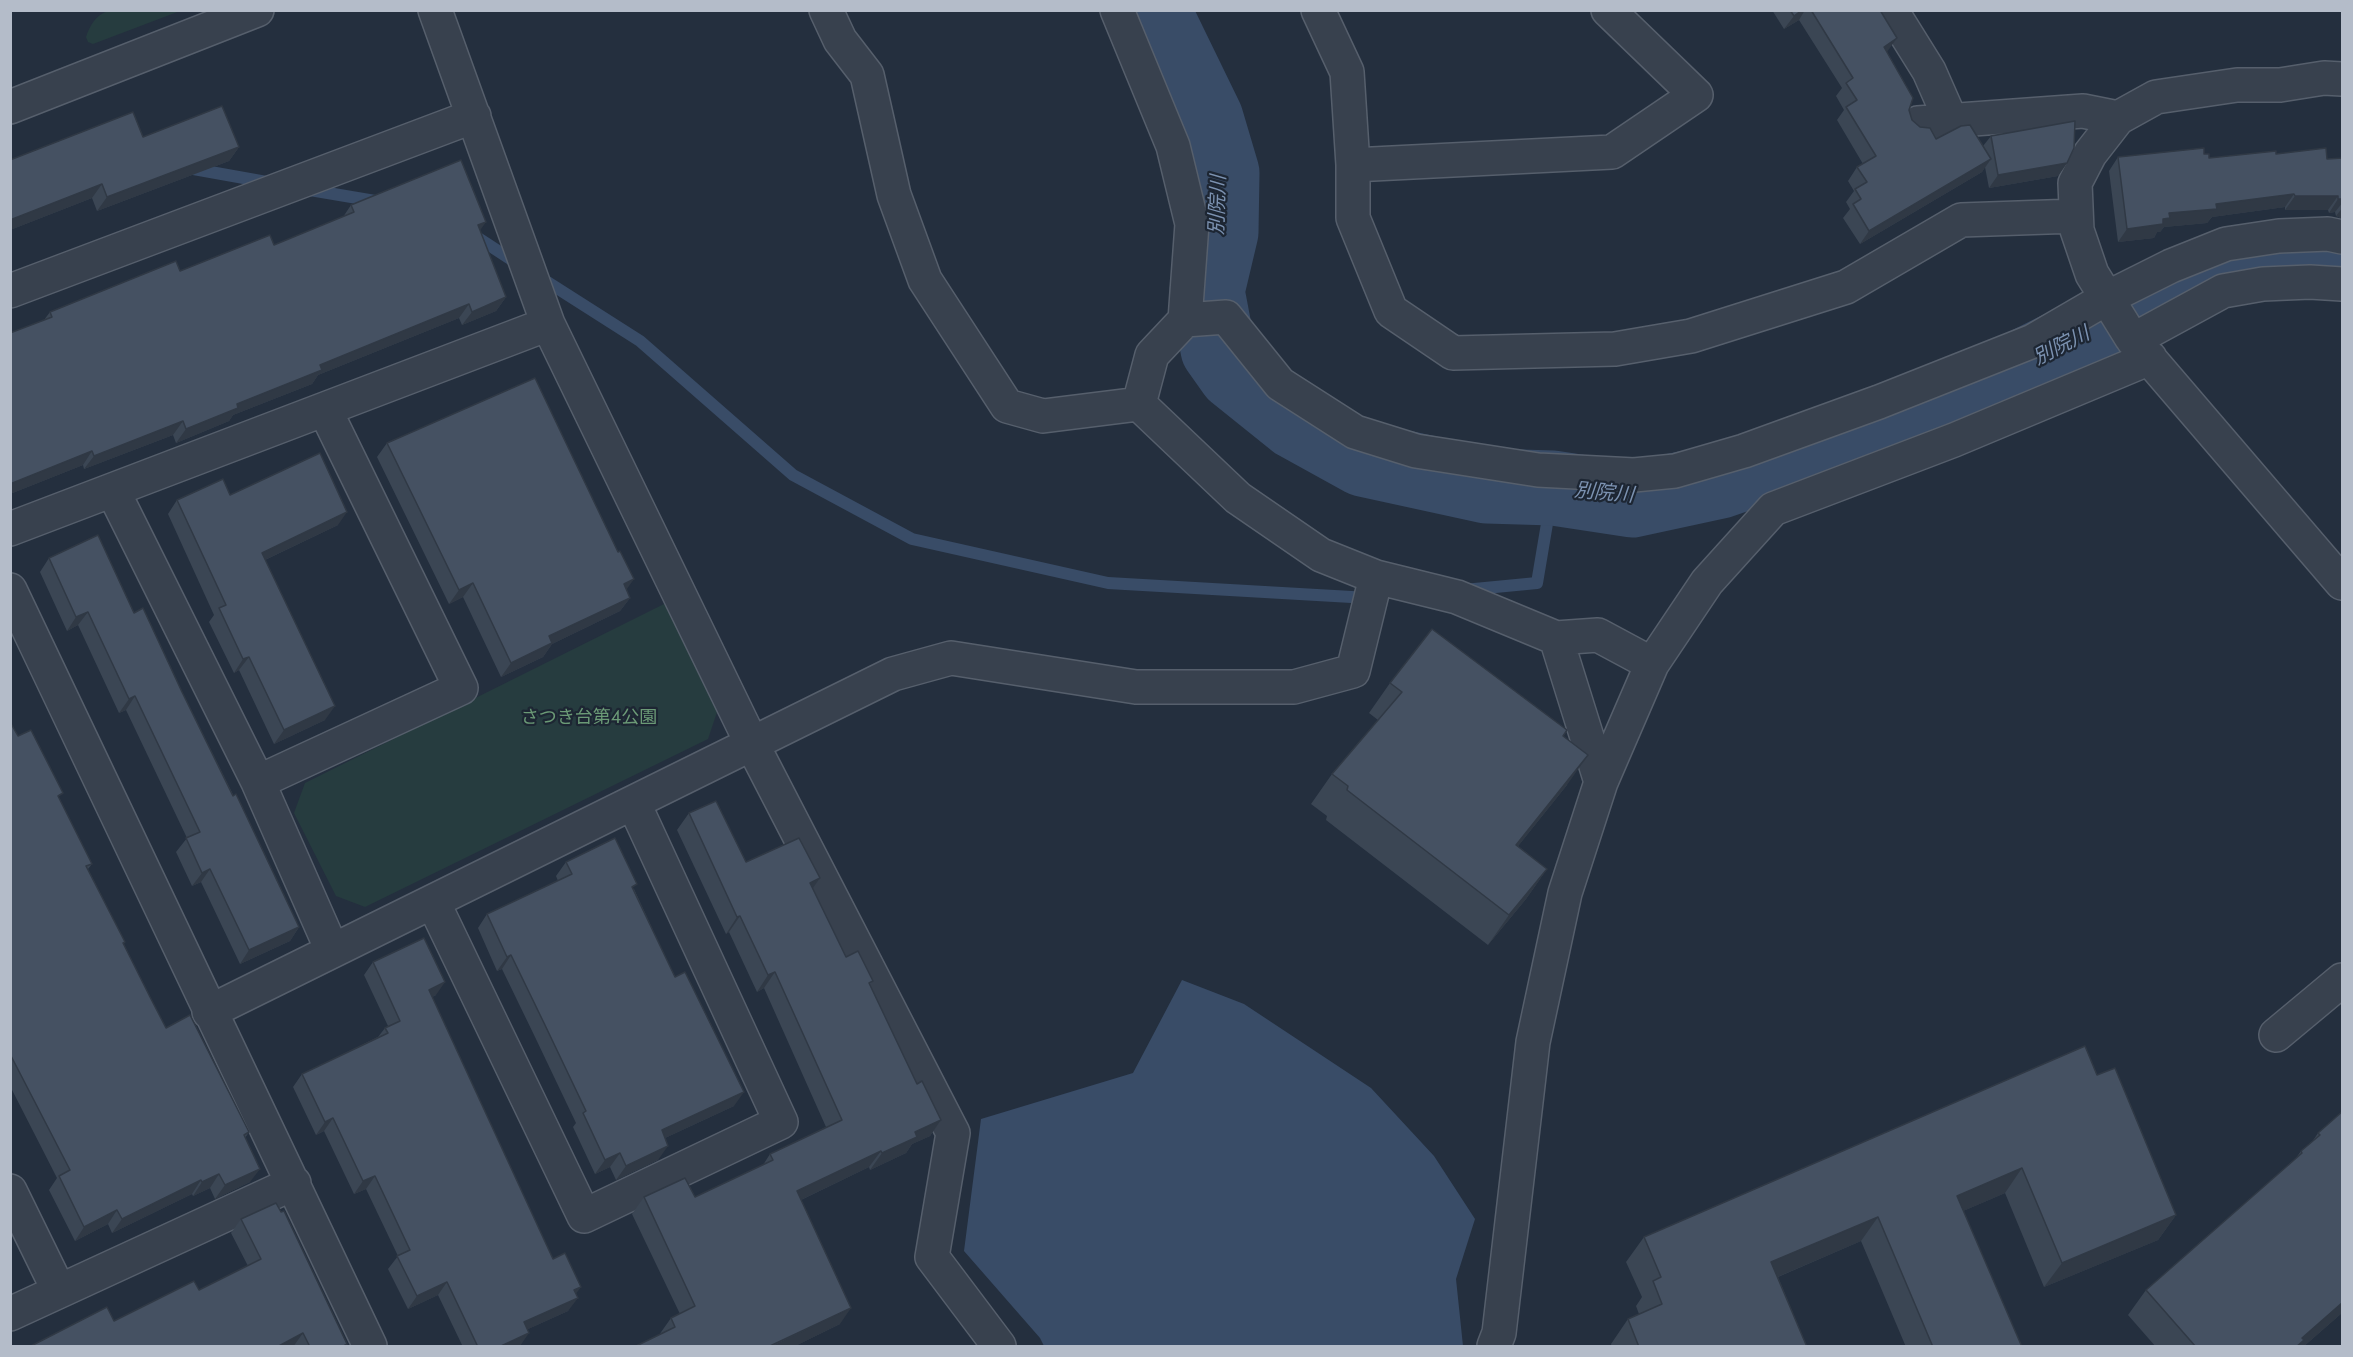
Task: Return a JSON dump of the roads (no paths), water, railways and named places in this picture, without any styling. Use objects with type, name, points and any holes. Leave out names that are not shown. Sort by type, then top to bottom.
[{"type":"street","points":[[10,107],[257,10]]},
{"type":"street","points":[[435,10],[548,324],[752,744],[953,1133],[932,1257],[999,1347]]},
{"type":"street","points":[[826,10],[840,40],[867,75],[894,195],[925,280],[1007,406],[1043,416],[1139,404]]},
{"type":"street","points":[[1117,10],[1173,146],[1192,224],[1185,320],[1152,355],[1139,404]]},
{"type":"street","points":[[1318,10],[1347,72],[1353,165],[1353,218],[1391,311],[1452,353],[1615,349],[1691,336],[1846,286],[1961,220],[2076,216]]},
{"type":"street","points":[[1353,165],[1612,152],[1696,95],[1608,10]]},
{"type":"street","points":[[1891,10],[1929,72],[1951,121]]},
{"type":"street","points":[[2343,79],[2324,78],[2280,85],[2237,86],[2156,97],[2118,118],[2090,154],[2075,183],[2077,230],[2092,274],[2138,345],[2343,583]]},
{"type":"street","points":[[1918,123],[2083,111],[2118,118]]},
{"type":"street","points":[[10,291],[474,116]]},
{"type":"street","points":[[1185,320],[1226,317],[1280,384],[1355,432],[1427,453],[1538,470],[1634,475],[1675,471],[1744,451],[1879,402],[2033,341],[2171,266],[2226,244],[2279,236],[2328,234],[2343,237]]},
{"type":"street","points":[[1494,1347],[1499,1332],[1533,1042],[1564,893],[1601,782],[1652,664],[1707,582],[1773,509],[1954,440],[2138,345],[2223,291],[2263,284],[2310,282],[2343,284]]},
{"type":"street","points":[[10,529],[548,324]]},
{"type":"street","points":[[1139,404],[1238,498],[1321,555],[1376,577],[1457,597],[1556,638],[1598,635],[1652,664]]},
{"type":"street","points":[[258,782],[461,688],[325,410]]},
{"type":"street","points":[[113,491],[258,782],[332,950]]},
{"type":"street","points":[[209,1012],[634,804],[893,674],[951,658],[1136,687],[1294,687],[1353,671],[1376,577]]},
{"type":"street","points":[[10,590],[370,1347]]},
{"type":"street","points":[[1556,638],[1601,782]]},
{"type":"street","points":[[433,902],[584,1216],[781,1122],[634,804]]},
{"type":"street","points":[[2276,1035],[2343,980]]},
{"type":"street","points":[[10,1314],[294,1183]]},
{"type":"street","points":[[10,1191],[59,1291]]},
{"type":"water","points":[[1182,980],[1244,1004],[1371,1088],[1434,1156],[1475,1219],[1456,1279],[1463,1346],[1044,1346],[1040,1338],[964,1251],[981,1119],[1133,1073]]},
{"type":"waterway","name":"別院川","points":[[1153,10],[1206,119],[1222,173],[1221,232],[1207,291],[1218,349],[1235,373],[1296,422],[1363,459],[1487,486],[1553,488],[1632,500],[1720,481],[1982,387],[2209,274],[2272,258],[2342,256]]},
{"type":"waterway","points":[[188,168],[272,183]]},
{"type":"waterway","points":[[304,189],[381,202]]},
{"type":"waterway","points":[[472,234],[518,264]]},
{"type":"waterway","points":[[538,276],[640,341],[793,475],[912,539],[1108,583],[1369,598]]},
{"type":"waterway","points":[[1464,590],[1537,583],[1553,488]]},
{"type":"park label","name":"さつき台第4公園","points":[[589,719]]}]
